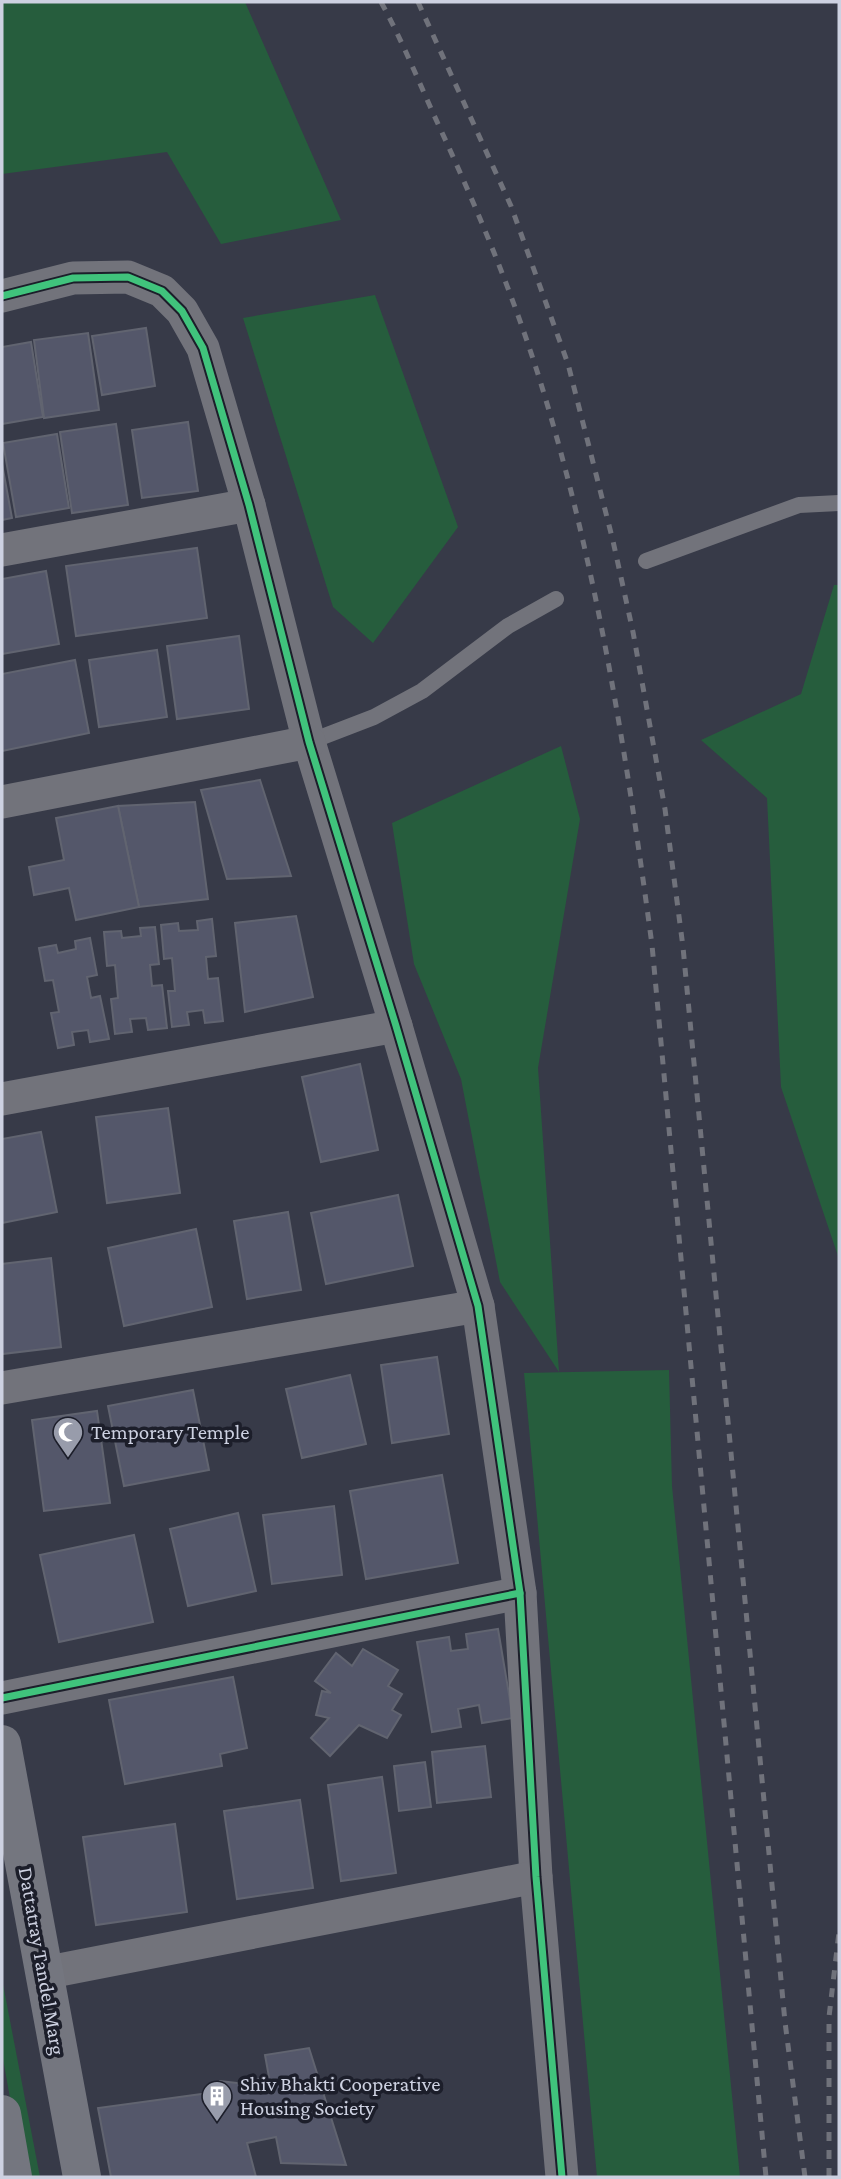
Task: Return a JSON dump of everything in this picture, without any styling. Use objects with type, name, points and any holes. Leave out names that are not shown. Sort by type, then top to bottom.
[{"type":"main road","name":"Dattatray Tandel Marg","points":[[2,1744],[7,1803],[44,1973],[82,2177]]},
{"type":"main road","points":[[2,2114],[13,2177]]},
{"type":"street","points":[[2,296],[73,278],[128,277],[162,290],[182,311],[203,348],[249,505],[309,742],[478,1306],[520,1593],[536,1877],[562,2177]]},
{"type":"street","points":[[2,550],[249,505]]},
{"type":"street","points":[[2,802],[309,742]]},
{"type":"street","points":[[2,1099],[396,1026]]},
{"type":"street","points":[[2,1388],[478,1306]]},
{"type":"street","points":[[2,1698],[520,1593]]},
{"type":"street","points":[[44,1973],[536,1877]]},
{"type":"lane","points":[[646,561],[799,505],[839,503]]},
{"type":"lane","points":[[309,742],[374,717],[422,691],[508,626],[556,599]]},
{"type":"green space","points":[[2,2],[245,2],[341,220],[221,244],[167,152],[2,174]]},
{"type":"green space","points":[[375,295],[458,527],[373,643],[333,607],[243,318]]},
{"type":"green space","points":[[834,585],[839,585],[839,1259],[781,1087],[767,798],[701,740],[801,694]]},
{"type":"green space","points":[[561,746],[580,819],[538,1068],[559,1372],[500,1282],[461,1079],[414,964],[392,823]]},
{"type":"green space","points":[[669,1370],[672,1486],[740,2177],[597,2177],[524,1373]]},
{"type":"green space","points":[[2,1979],[40,2177],[24,2177],[2,2053]]},
{"type":"building","points":[[146,328],[155,386],[102,395],[92,336]]},
{"type":"building","points":[[88,333],[99,410],[44,418],[34,340]]},
{"type":"building","points":[[31,342],[43,417],[2,424],[2,347]]},
{"type":"building","points":[[188,422],[198,491],[142,498],[132,430]]},
{"type":"building","points":[[116,424],[128,505],[72,513],[60,432]]},
{"type":"building","points":[[57,434],[69,508],[16,517],[3,443]]},
{"type":"building","points":[[2,464],[12,518],[2,520]]},
{"type":"building","points":[[197,548],[207,618],[76,636],[66,566]]},
{"type":"building","points":[[46,571],[59,644],[2,654],[2,579]]},
{"type":"building","points":[[239,636],[249,709],[177,719],[167,646]]},
{"type":"building","points":[[157,650],[167,717],[99,727],[89,660]]},
{"type":"building","points":[[75,660],[89,733],[2,751],[2,674]]},
{"type":"building","points":[[260,780],[291,876],[227,879],[201,790]]},
{"type":"building","points":[[195,802],[208,899],[139,907],[118,806]]},
{"type":"building","points":[[118,806],[139,907],[76,920],[69,888],[34,895],[29,867],[64,860],[56,818]]},
{"type":"building","points":[[296,916],[313,997],[245,1012],[235,923]]},
{"type":"building","points":[[212,919],[216,956],[206,957],[208,979],[218,978],[223,1021],[205,1023],[203,1010],[187,1012],[189,1025],[172,1027],[168,991],[175,991],[172,958],[164,959],[161,925],[178,923],[179,931],[198,930],[197,921]]},
{"type":"building","points":[[155,927],[159,964],[150,965],[152,986],[162,985],[167,1028],[148,1030],[146,1018],[130,1019],[132,1032],[115,1034],[111,999],[118,998],[115,965],[107,966],[104,932],[121,931],[122,938],[141,936],[140,928]]},
{"type":"building","points":[[90,938],[97,975],[87,977],[91,998],[100,996],[109,1039],[90,1042],[88,1030],[72,1032],[74,1045],[58,1048],[51,1013],[59,1012],[53,980],[45,981],[39,948],[56,945],[58,953],[76,949],[75,941]]},
{"type":"building","points":[[360,1064],[378,1150],[321,1162],[302,1077]]},
{"type":"building","points":[[168,1108],[180,1193],[107,1203],[96,1117]]},
{"type":"building","points":[[41,1132],[57,1212],[2,1223],[2,1139]]},
{"type":"building","points":[[398,1195],[413,1266],[326,1284],[311,1213]]},
{"type":"building","points":[[288,1212],[301,1290],[247,1299],[234,1221]]},
{"type":"building","points":[[196,1229],[212,1307],[124,1326],[108,1248]]},
{"type":"building","points":[[51,1258],[61,1347],[2,1354],[2,1264]]},
{"type":"building","points":[[437,1357],[449,1434],[392,1443],[381,1365]]},
{"type":"building","points":[[350,1375],[366,1444],[302,1458],[286,1389]]},
{"type":"building","points":[[193,1390],[209,1470],[124,1486],[108,1406]]},
{"type":"building","points":[[97,1411],[110,1503],[44,1511],[32,1420]]},
{"type":"building","points":[[442,1475],[458,1563],[366,1579],[350,1491]]},
{"type":"building","points":[[334,1506],[342,1575],[272,1584],[263,1515]]},
{"type":"building","points":[[238,1513],[256,1591],[188,1606],[170,1529]]},
{"type":"building","points":[[134,1535],[153,1622],[59,1642],[40,1555]]},
{"type":"building","points":[[498,1629],[513,1718],[482,1723],[479,1705],[458,1709],[461,1727],[432,1732],[417,1642],[449,1637],[451,1651],[468,1649],[466,1634]]},
{"type":"building","points":[[363,1649],[398,1670],[388,1686],[402,1694],[392,1710],[401,1715],[387,1738],[359,1725],[330,1756],[311,1738],[329,1718],[316,1715],[322,1691],[331,1693],[315,1681],[336,1653],[352,1666]]},
{"type":"building","points":[[233,1677],[247,1748],[220,1754],[222,1766],[125,1784],[109,1700]]},
{"type":"building","points":[[485,1746],[491,1797],[437,1803],[432,1752]]},
{"type":"building","points":[[425,1762],[431,1807],[399,1811],[394,1766]]},
{"type":"building","points":[[382,1777],[396,1873],[341,1881],[328,1785]]},
{"type":"building","points":[[300,1800],[313,1888],[237,1899],[224,1811]]},
{"type":"building","points":[[175,1824],[187,1912],[96,1925],[83,1837]]},
{"type":"building","name":"Shiv Bhakti Cooperative Housing Society","points":[[309,2048],[346,2165],[281,2163],[276,2137],[247,2143],[256,2177],[111,2177],[98,2108],[216,2092],[220,2081],[237,2083],[269,2077],[265,2055]]},
{"type":"railway","points":[[381,2],[479,217],[516,309],[537,371],[576,512],[620,727],[652,945],[766,2177]]},
{"type":"railway","points":[[418,2],[511,206],[568,364],[633,632],[665,809],[683,947],[785,2022],[805,2177]]},
{"type":"railway","points":[[829,2177],[829,2017],[839,1932]]},
{"type":"cycle path","points":[[2,296],[73,278],[128,277],[162,291],[182,311],[203,348],[249,505],[309,742],[478,1306],[520,1593],[536,1877],[562,2177]]},
{"type":"cycle path","points":[[2,1698],[520,1593]]},
{"type":"place","name":"Temporary Temple","points":[[68,1459]]},
{"type":"place","name":"Shiv Bhakti Cooperative Housing Society","points":[[217,2123]]}]
